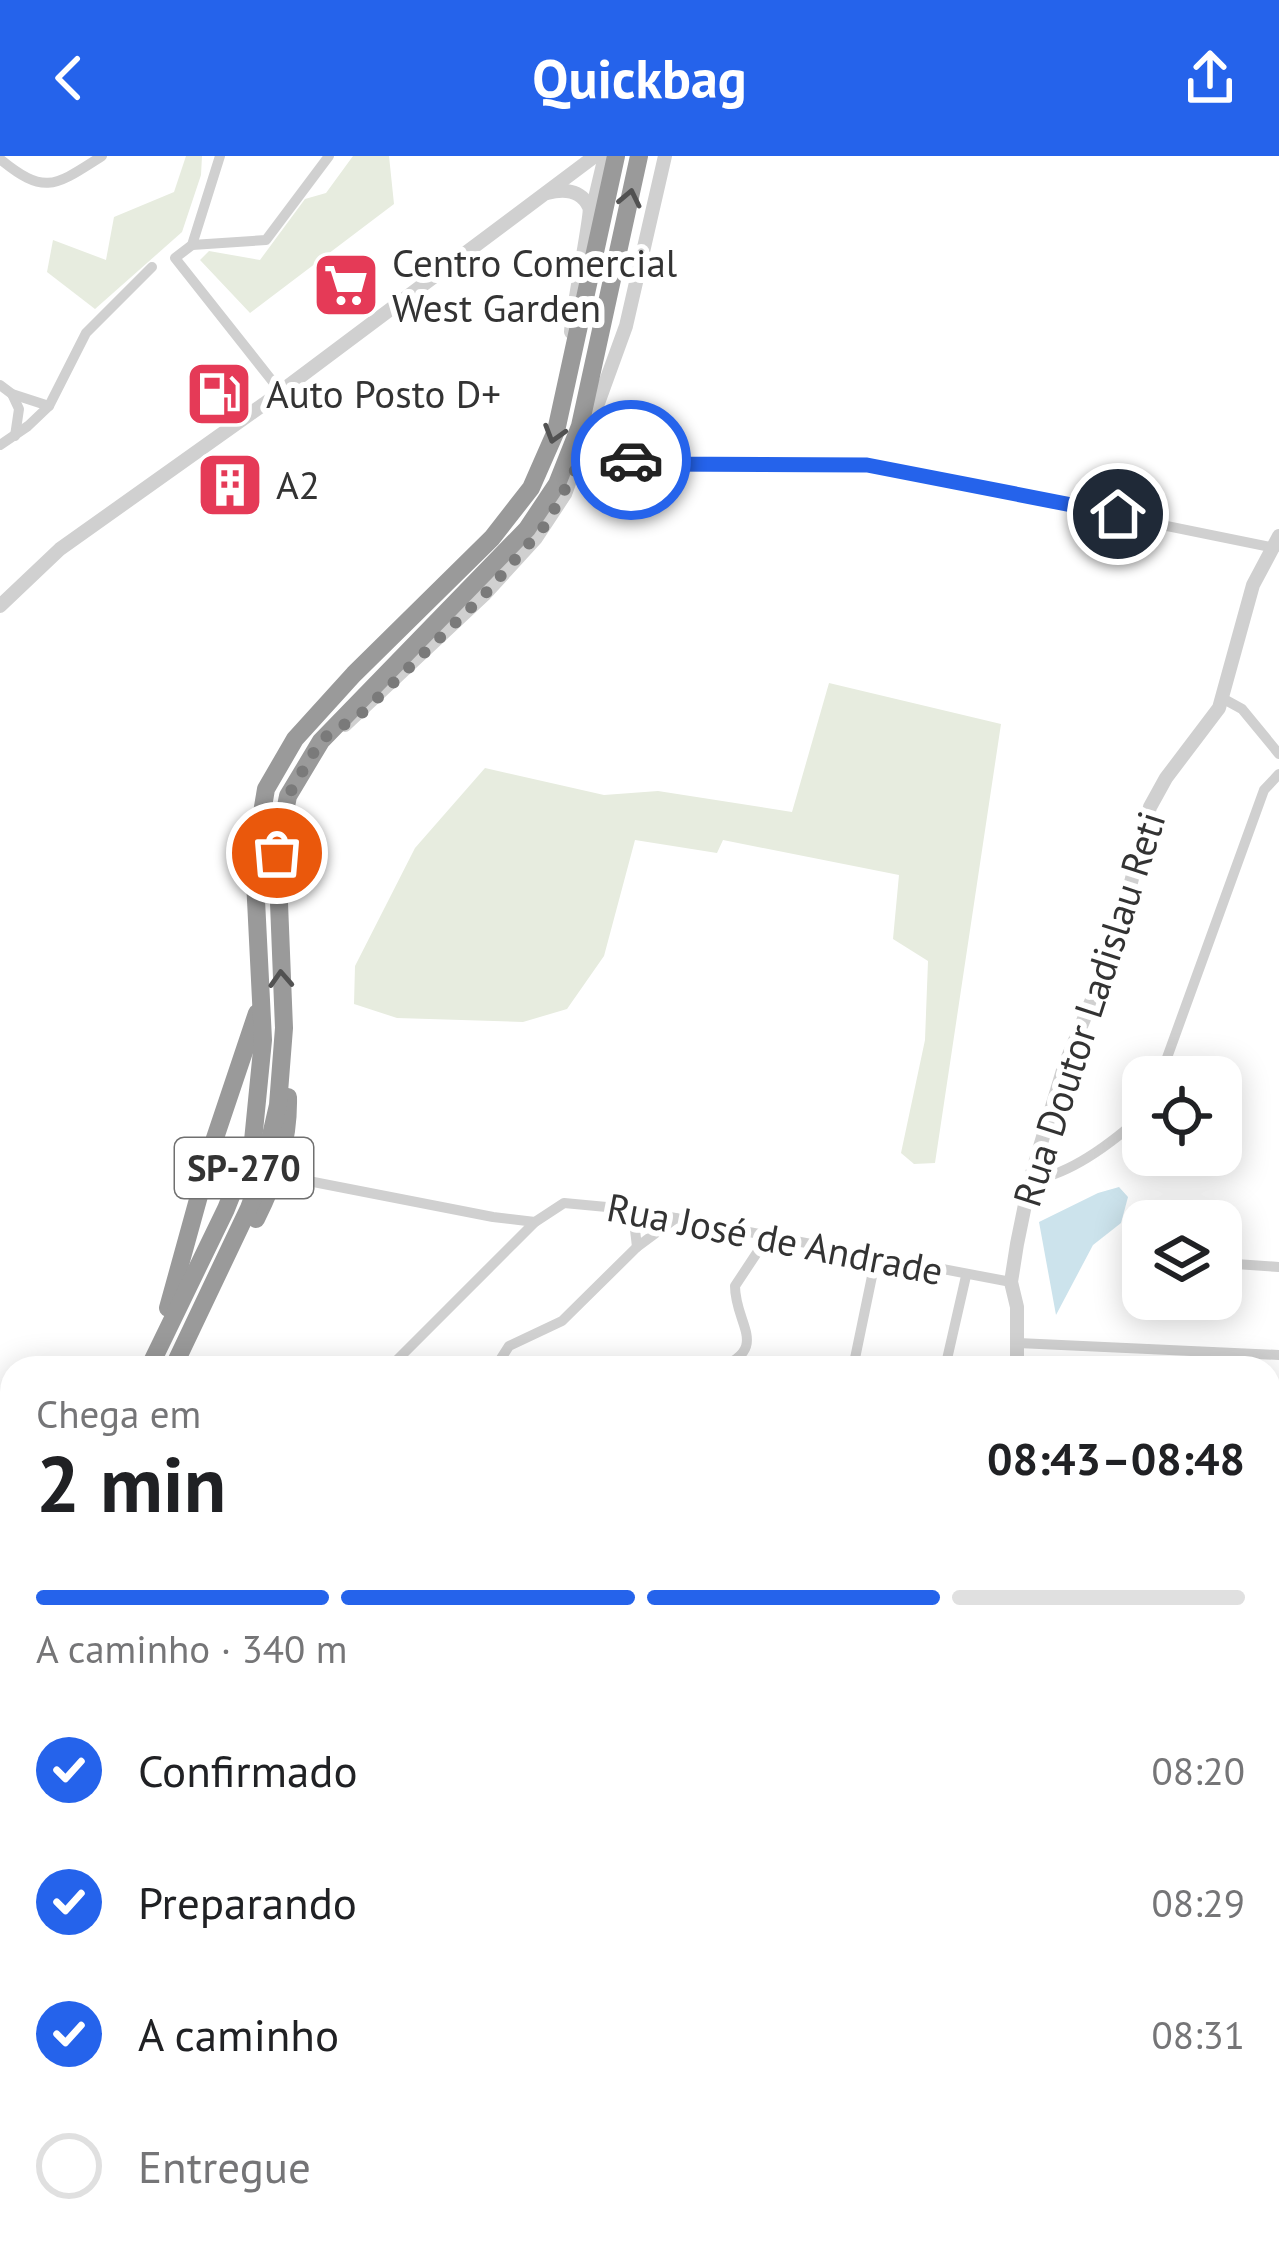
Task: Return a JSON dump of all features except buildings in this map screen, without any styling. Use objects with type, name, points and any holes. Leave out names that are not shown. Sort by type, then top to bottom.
[{"type":"highway","name":"SP-270","points":[[155,1356],[226,1209],[253,1141],[262,1075],[254,860],[259,817],[279,763],[354,674],[493,538],[544,464],[556,431],[616,156]]},
{"type":"highway","name":"SP-270","points":[[178,1356],[263,1170],[278,1105],[284,1028],[277,868],[288,796],[321,740],[527,529],[557,484],[580,426],[639,156]]},
{"type":"highway","points":[[153,1356],[215,1138],[262,1002]]},
{"type":"highway","points":[[193,1327],[286,1171],[284,1028]]},
{"type":"highway","points":[[0,1879],[0,2023]]},
{"type":"street","points":[[0,159],[25,181],[45,184],[103,156]]},
{"type":"street","points":[[220,156],[192,244],[175,258],[280,392]]},
{"type":"street","points":[[192,244],[266,240],[329,156]]},
{"type":"street","points":[[0,606],[60,549],[280,392],[595,156]]},
{"type":"street","points":[[569,372],[572,304],[605,156]]},
{"type":"street","points":[[321,740],[363,712],[484,595],[547,523],[581,459],[626,326],[664,156]]},
{"type":"street","points":[[542,195],[574,193],[591,214]]},
{"type":"street","points":[[0,445],[50,406],[86,333],[152,268]]},
{"type":"street","points":[[0,385],[12,394],[50,406]]},
{"type":"street","points":[[12,394],[19,409],[15,436]]},
{"type":"street","points":[[588,438],[598,454]]},
{"type":"street","points":[[581,459],[598,454],[656,464],[867,465],[1276,544]]},
{"type":"street","name":"Rua Doutor Ladislau Reti","points":[[1017,1356],[1012,1282],[1030,1180],[1064,1067],[1116,942],[1150,807],[1222,698],[1248,599],[1276,544]]},
{"type":"street","points":[[1222,698],[1242,709],[1279,754]]},
{"type":"street","points":[[1168,1056],[1264,790],[1279,774]]},
{"type":"street","points":[[1030,1180],[1055,1174],[1122,1133]]},
{"type":"street","points":[[286,1171],[535,1222]]},
{"type":"street","name":"Rua José de Andrade","points":[[401,1356],[535,1222],[564,1203],[628,1209],[1012,1282]]},
{"type":"street","points":[[628,1209],[637,1247]]},
{"type":"street","points":[[503,1356],[509,1346],[562,1321],[637,1247],[676,1218]]},
{"type":"street","points":[[742,1356],[748,1337],[735,1286],[768,1236]]},
{"type":"street","points":[[855,1356],[876,1257]]},
{"type":"street","points":[[1242,1264],[1279,1267]]},
{"type":"street","points":[[948,1356],[966,1276]]},
{"type":"street","points":[[1018,1343],[1279,1355]]},
{"type":"shaded area","points":[[186,156],[202,156],[201,175],[182,232],[95,309],[47,272],[53,240],[106,260],[114,217],[174,192]]},
{"type":"shaded area","points":[[353,156],[389,156],[394,204],[250,313],[200,260],[209,251],[260,260],[305,199],[326,193]]},
{"type":"shaded area","points":[[829,683],[1001,724],[935,1163],[914,1164],[901,1153],[925,1040],[928,961],[893,939],[899,875],[723,840],[717,853],[635,840],[604,956],[567,1009],[523,1022],[397,1018],[354,1004],[355,966],[415,848],[485,768],[604,795],[658,791],[792,812]]},
{"type":"water","points":[[1119,1187],[1128,1197],[1122,1200],[1121,1223],[1093,1245],[1056,1315],[1039,1222]]},
{"type":"way so far","points":[[277,853],[288,796],[321,740],[363,712],[484,595],[547,523],[581,459],[598,454],[631,460]]},
{"type":"place","name":"Centro Comercial West Garden","points":[[346,285]]},
{"type":"place","name":"Auto Posto D+","points":[[219,394]]},
{"type":"place","name":"A2","points":[[230,485]]},
{"type":"route","points":[[631,460],[867,465],[1118,514]]}]
